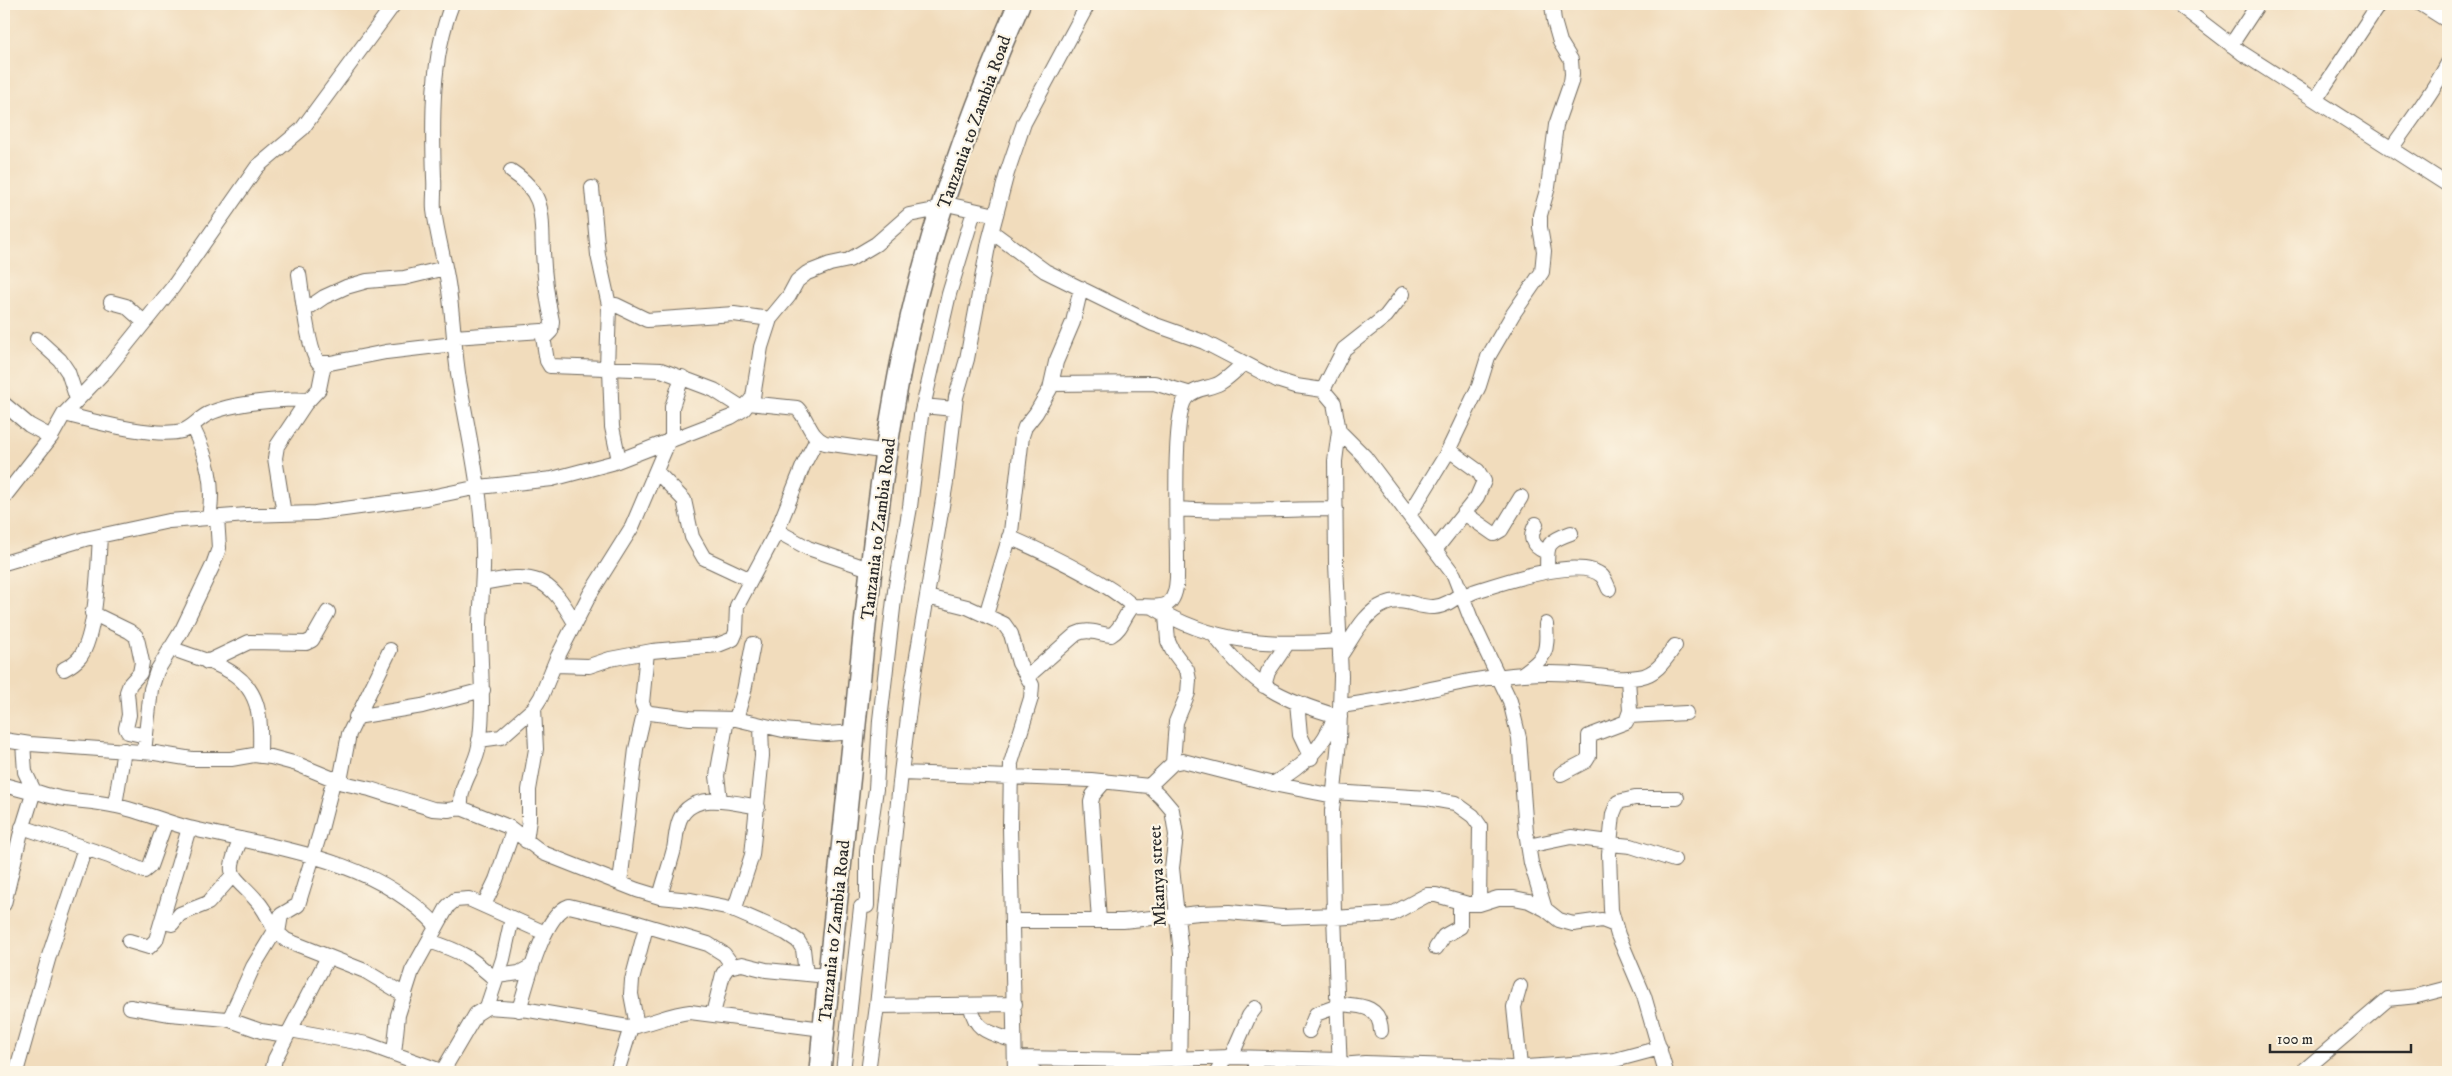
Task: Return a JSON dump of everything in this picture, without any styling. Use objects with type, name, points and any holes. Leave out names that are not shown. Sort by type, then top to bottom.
[{"type":"highway","name":"Tanzania to Zambia Road","points":[[820,1072],[828,976],[872,570],[888,452],[907,336],[941,206],[983,88],[1019,4]]},
{"type":"street","points":[[4,497],[51,437],[64,414],[106,370],[198,253],[257,166],[302,129],[394,4]]},
{"type":"street","points":[[452,4],[443,26],[437,64],[432,140],[434,208],[479,487],[483,583],[480,625],[483,690],[479,740],[472,766],[464,782],[460,797],[461,808]]},
{"type":"street","points":[[868,1072],[877,1006],[901,773],[946,482],[954,409],[992,232],[1007,173],[1024,123],[1088,4]]},
{"type":"street","points":[[1410,514],[1449,450],[1479,386],[1488,357],[1509,319],[1542,272],[1544,251],[1540,215],[1548,187],[1556,125],[1572,74],[1571,60],[1560,42],[1554,21],[1552,4]]},
{"type":"street","points":[[2178,4],[2231,45],[2448,185]]},
{"type":"street","points":[[2231,45],[2258,4]]},
{"type":"street","points":[[2316,99],[2379,4]]},
{"type":"street","points":[[2421,4],[2448,21]]},
{"type":"street","points":[[2391,149],[2418,109],[2434,91],[2448,64]]},
{"type":"street","points":[[2433,175],[2448,170]]},
{"type":"street","points":[[511,171],[533,190],[540,204],[543,220],[543,252],[552,321],[551,331],[544,338]]},
{"type":"street","points":[[592,188],[598,255],[609,305],[608,369],[612,427],[619,460]]},
{"type":"street","points":[[4,563],[100,536],[169,521],[213,517],[315,513],[426,498],[479,487],[552,479],[619,460],[731,417],[746,406],[753,397],[761,347],[770,319],[789,296],[797,281],[807,273],[830,264],[849,260],[876,244],[909,216],[941,206],[996,215]]},
{"type":"street","points":[[842,1072],[864,907],[867,851],[876,790],[880,720],[895,591],[910,507],[923,406],[949,294],[974,211]]},
{"type":"street","points":[[992,232],[1045,270],[1152,324],[1204,342],[1277,380],[1296,386],[1323,390],[1334,403],[1339,431],[1335,461],[1340,656],[1334,794],[1334,916],[1340,1066]]},
{"type":"street","points":[[305,310],[324,296],[346,287],[367,281],[404,278],[445,268]]},
{"type":"street","points":[[299,274],[315,358],[319,363],[324,364],[454,341],[540,331],[544,333],[547,361],[550,366],[661,370],[714,390],[746,406],[797,408],[817,439],[826,443],[888,452]]},
{"type":"street","points":[[986,615],[1009,537],[1022,436],[1025,427],[1043,404],[1051,384],[1081,288]]},
{"type":"street","points":[[1323,390],[1344,349],[1386,316],[1403,294]]},
{"type":"street","points":[[111,302],[126,306],[144,322]]},
{"type":"street","points":[[609,305],[616,305],[647,320],[734,314],[770,319]]},
{"type":"street","points":[[37,339],[60,360],[68,372],[77,399]]},
{"type":"street","points":[[1009,537],[1067,564],[1123,597],[1133,606],[1165,607],[1173,601],[1176,592],[1178,509],[1176,465],[1181,408],[1185,399],[1191,394],[1219,384],[1244,363]]},
{"type":"street","points":[[284,514],[275,458],[277,446],[309,400],[319,389],[324,364]]},
{"type":"street","points":[[479,740],[501,737],[534,708],[541,697],[575,622],[590,594],[632,527],[670,440],[672,407],[682,377]]},
{"type":"street","points":[[1051,384],[1154,382],[1191,394]]},
{"type":"street","points":[[64,414],[142,430],[174,432],[192,426],[207,415],[228,407],[286,398],[309,400]]},
{"type":"street","points":[[4,404],[30,425],[51,437]]},
{"type":"street","points":[[923,406],[954,409]]},
{"type":"street","points":[[144,752],[150,689],[213,565],[219,548],[213,517],[210,468],[192,426]]},
{"type":"street","points":[[1339,431],[1365,457],[1381,481],[1410,514],[1454,575],[1510,701],[1519,738],[1531,864],[1545,909]]},
{"type":"street","points":[[554,665],[589,666],[610,659],[647,652],[718,646],[733,639],[736,632],[737,606],[777,531],[803,466],[817,439]]},
{"type":"street","points":[[1435,550],[1477,497],[1483,478],[1472,466],[1449,450]]},
{"type":"street","points":[[656,471],[684,500],[692,537],[704,558],[751,580]]},
{"type":"street","points":[[1464,513],[1488,531],[1498,533],[1522,497]]},
{"type":"street","points":[[1178,509],[1227,512],[1279,509],[1336,509]]},
{"type":"street","points":[[1536,524],[1531,534],[1532,539],[1539,549],[1546,552]]},
{"type":"street","points":[[777,531],[808,548],[872,570]]},
{"type":"street","points":[[1547,571],[1546,552],[1553,542],[1571,533]]},
{"type":"street","points":[[64,669],[79,659],[84,650],[92,613],[100,536]]},
{"type":"street","points":[[1340,656],[1364,621],[1383,604],[1396,600],[1434,607],[1448,604],[1472,592],[1547,571],[1576,569],[1595,572],[1601,575],[1610,589]]},
{"type":"street","points":[[483,583],[518,577],[536,579],[552,590],[575,622]]},
{"type":"street","points":[[927,597],[967,607],[1004,624],[1011,634],[1019,663],[1032,685],[1031,698],[1011,763],[1010,828],[1015,1065]]},
{"type":"street","points":[[1027,677],[1076,634],[1084,630],[1091,630],[1111,635],[1118,631],[1133,606]]},
{"type":"street","points":[[1152,607],[1166,615],[1214,635],[1232,640],[1287,644],[1340,641]]},
{"type":"street","points":[[207,662],[249,642],[306,643],[312,640],[328,612]]},
{"type":"street","points":[[92,613],[136,636],[142,662],[140,673],[130,684],[127,692],[129,715],[126,728],[128,732],[146,736]]},
{"type":"street","points":[[1166,615],[1168,641],[1172,650],[1187,670],[1190,680],[1188,693],[1176,722],[1173,763]]},
{"type":"street","points":[[1522,674],[1545,654],[1547,644],[1546,624]]},
{"type":"street","points":[[1214,635],[1242,669],[1264,686],[1296,702],[1338,713],[1439,686],[1522,674],[1549,673],[1628,678],[1649,674],[1663,664],[1675,646]]},
{"type":"street","points":[[720,800],[717,776],[731,719],[744,692],[753,644]]},
{"type":"street","points":[[1264,686],[1268,672],[1287,644]]},
{"type":"street","points":[[170,648],[232,672],[245,682],[252,693],[259,718],[260,756]]},
{"type":"street","points":[[229,1020],[253,967],[277,928],[281,915],[298,905],[337,780],[349,734],[390,650]]},
{"type":"street","points":[[620,882],[636,749],[644,710],[642,703],[647,652]]},
{"type":"street","points":[[1561,774],[1586,761],[1589,756],[1589,736],[1626,722],[1629,716],[1628,678]]},
{"type":"street","points":[[356,717],[422,706],[483,690]]},
{"type":"street","points":[[1296,702],[1300,735],[1310,758]]},
{"type":"street","points":[[526,841],[529,820],[528,790],[536,749],[534,708]]},
{"type":"street","points":[[644,710],[650,713],[690,718],[731,719],[783,730],[828,734],[855,732]]},
{"type":"street","points":[[1273,784],[1310,758],[1329,732],[1338,713]]},
{"type":"street","points":[[1629,716],[1686,713]]},
{"type":"street","points":[[734,911],[752,855],[762,756],[761,725]]},
{"type":"street","points":[[4,740],[144,752],[192,759],[231,759],[260,756],[297,764],[337,780],[433,809],[448,810],[461,808],[513,831],[543,853],[660,897],[713,904],[734,911],[798,941],[803,949],[806,974]]},
{"type":"street","points":[[4,898],[22,827],[34,792],[25,772],[23,743]]},
{"type":"street","points":[[115,806],[124,750]]},
{"type":"street","points":[[901,773],[946,776],[1011,775],[1106,781],[1149,786],[1173,763],[1183,761],[1273,784],[1334,794],[1427,798],[1455,803],[1464,808],[1480,826],[1479,904]]},
{"type":"street","points":[[1099,921],[1091,802],[1093,795],[1106,781]]},
{"type":"street","points":[[4,785],[55,799],[115,806],[189,828],[241,839],[355,870],[399,892],[421,909],[437,926]]},
{"type":"street","name":"Mkanya street","points":[[1149,786],[1172,810],[1174,821],[1172,868],[1181,954],[1180,1067]]},
{"type":"street","points":[[1666,1072],[1644,996],[1616,925],[1610,894],[1610,843],[1613,814],[1618,802],[1635,798],[1677,798]]},
{"type":"street","points":[[660,897],[681,816],[690,807],[705,801],[720,800],[758,807]]},
{"type":"street","points":[[22,827],[85,848],[144,871],[150,866],[166,820]]},
{"type":"street","points":[[129,941],[149,947],[156,940],[189,828]]},
{"type":"street","points":[[484,904],[496,880],[513,831]]},
{"type":"street","points":[[1528,846],[1571,836],[1644,850],[1674,860]]},
{"type":"street","points":[[241,839],[232,859],[233,875],[257,900],[277,928],[278,934],[286,940],[365,971],[405,995]]},
{"type":"street","points":[[16,1072],[49,956],[85,848]]},
{"type":"street","points":[[162,922],[172,924],[180,914],[208,903],[233,875]]},
{"type":"street","points":[[1591,920],[1610,894]]},
{"type":"street","points":[[1013,921],[1123,921],[1229,912],[1282,917],[1392,914],[1427,895],[1479,904],[1498,898],[1514,898],[1545,909],[1559,920],[1573,924],[1591,920],[1602,920],[1616,925]]},
{"type":"street","points":[[394,1054],[398,1015],[412,971],[448,906],[455,900],[469,898],[545,933]]},
{"type":"street","points":[[1436,948],[1444,936],[1460,927],[1460,902]]},
{"type":"street","points":[[836,912],[887,905]]},
{"type":"street","points":[[519,1010],[532,966],[545,933],[557,913],[569,906],[708,944],[724,954],[733,966]]},
{"type":"street","points":[[487,1007],[497,978],[512,918]]},
{"type":"street","points":[[617,1072],[634,1026],[631,994],[632,980],[646,927]]},
{"type":"street","points":[[429,941],[466,955],[497,978]]},
{"type":"street","points":[[272,1072],[289,1033],[328,957]]},
{"type":"street","points":[[713,1014],[723,974],[728,967],[742,964],[766,970],[828,976]]},
{"type":"street","points":[[497,978],[519,973],[532,966]]},
{"type":"street","points":[[1520,986],[1514,1007],[1520,1066]]},
{"type":"street","points":[[2302,1072],[2388,999],[2416,996],[2448,988]]},
{"type":"street","points":[[877,1006],[1015,1004]]},
{"type":"street","points":[[1309,1031],[1316,1014],[1338,1005],[1370,1009],[1377,1013],[1381,1031]]},
{"type":"street","points":[[971,1006],[974,1022],[989,1031],[1014,1041]]},
{"type":"street","points":[[130,1007],[170,1014],[229,1020],[262,1031],[340,1037],[368,1044],[443,1072],[476,1014],[487,1007],[634,1026],[657,1022],[673,1014],[713,1014],[823,1029]]},
{"type":"street","points":[[1217,1072],[1229,1057],[1249,1016],[1255,1008]]},
{"type":"street","points":[[1015,1065],[1124,1060],[1180,1067],[1229,1057],[1255,1066],[1340,1066],[1365,1064],[1456,1068],[1520,1066],[1588,1068],[1660,1048]]},
{"type":"street","points":[[1015,1065],[1035,1072]]}]
